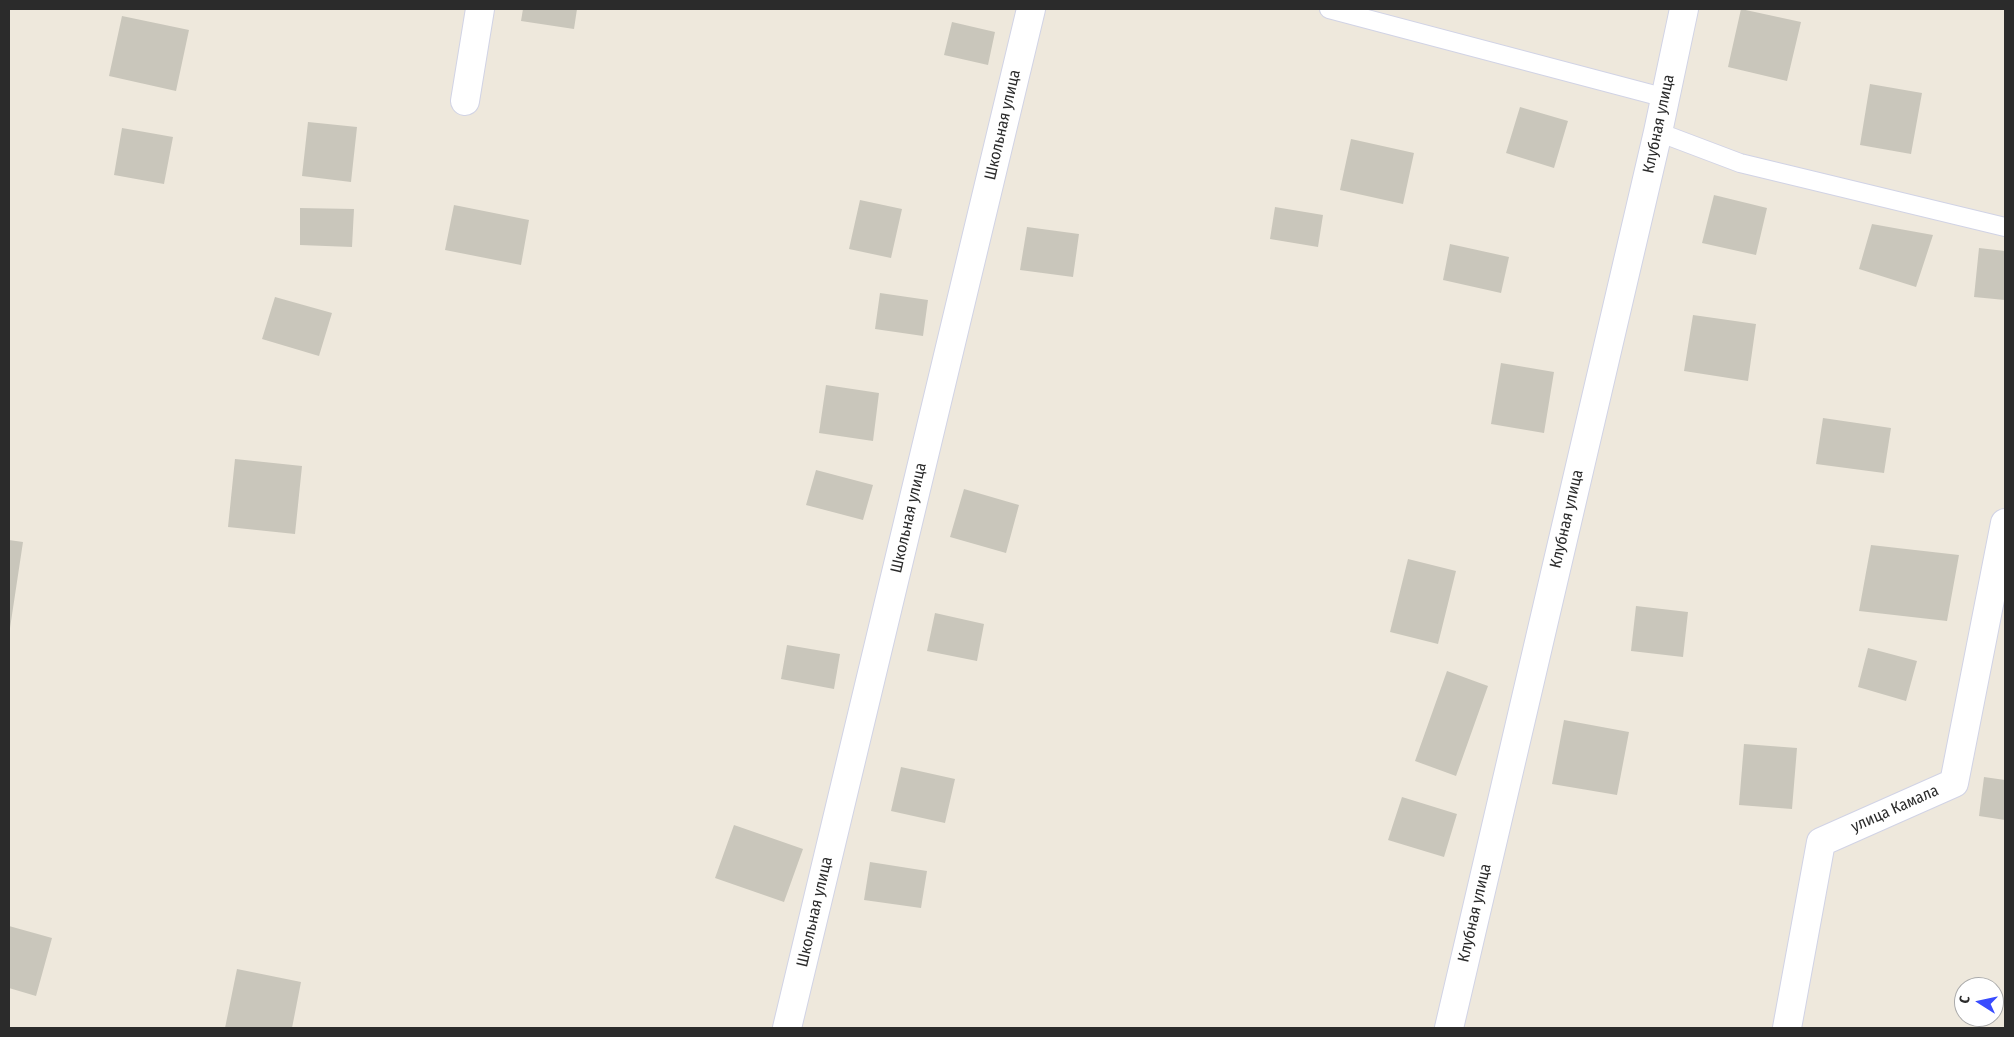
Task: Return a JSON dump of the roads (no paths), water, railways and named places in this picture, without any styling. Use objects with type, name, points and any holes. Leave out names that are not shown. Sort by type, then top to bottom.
[{"type":"street","points":[[465,101],[480,9]]},
{"type":"street","name":"Школьная улица","points":[[787,1028],[1030,9]]},
{"type":"street","name":"Клубная улица","points":[[1448,1028],[1666,98],[1684,9]]},
{"type":"street","name":"улица Камала","points":[[1787,1028],[1821,842],[1954,783],[2005,523]]},
{"type":"lane","points":[[1329,9],[1666,98]]},
{"type":"lane","points":[[1658,132],[1740,163],[2005,227]]}]
